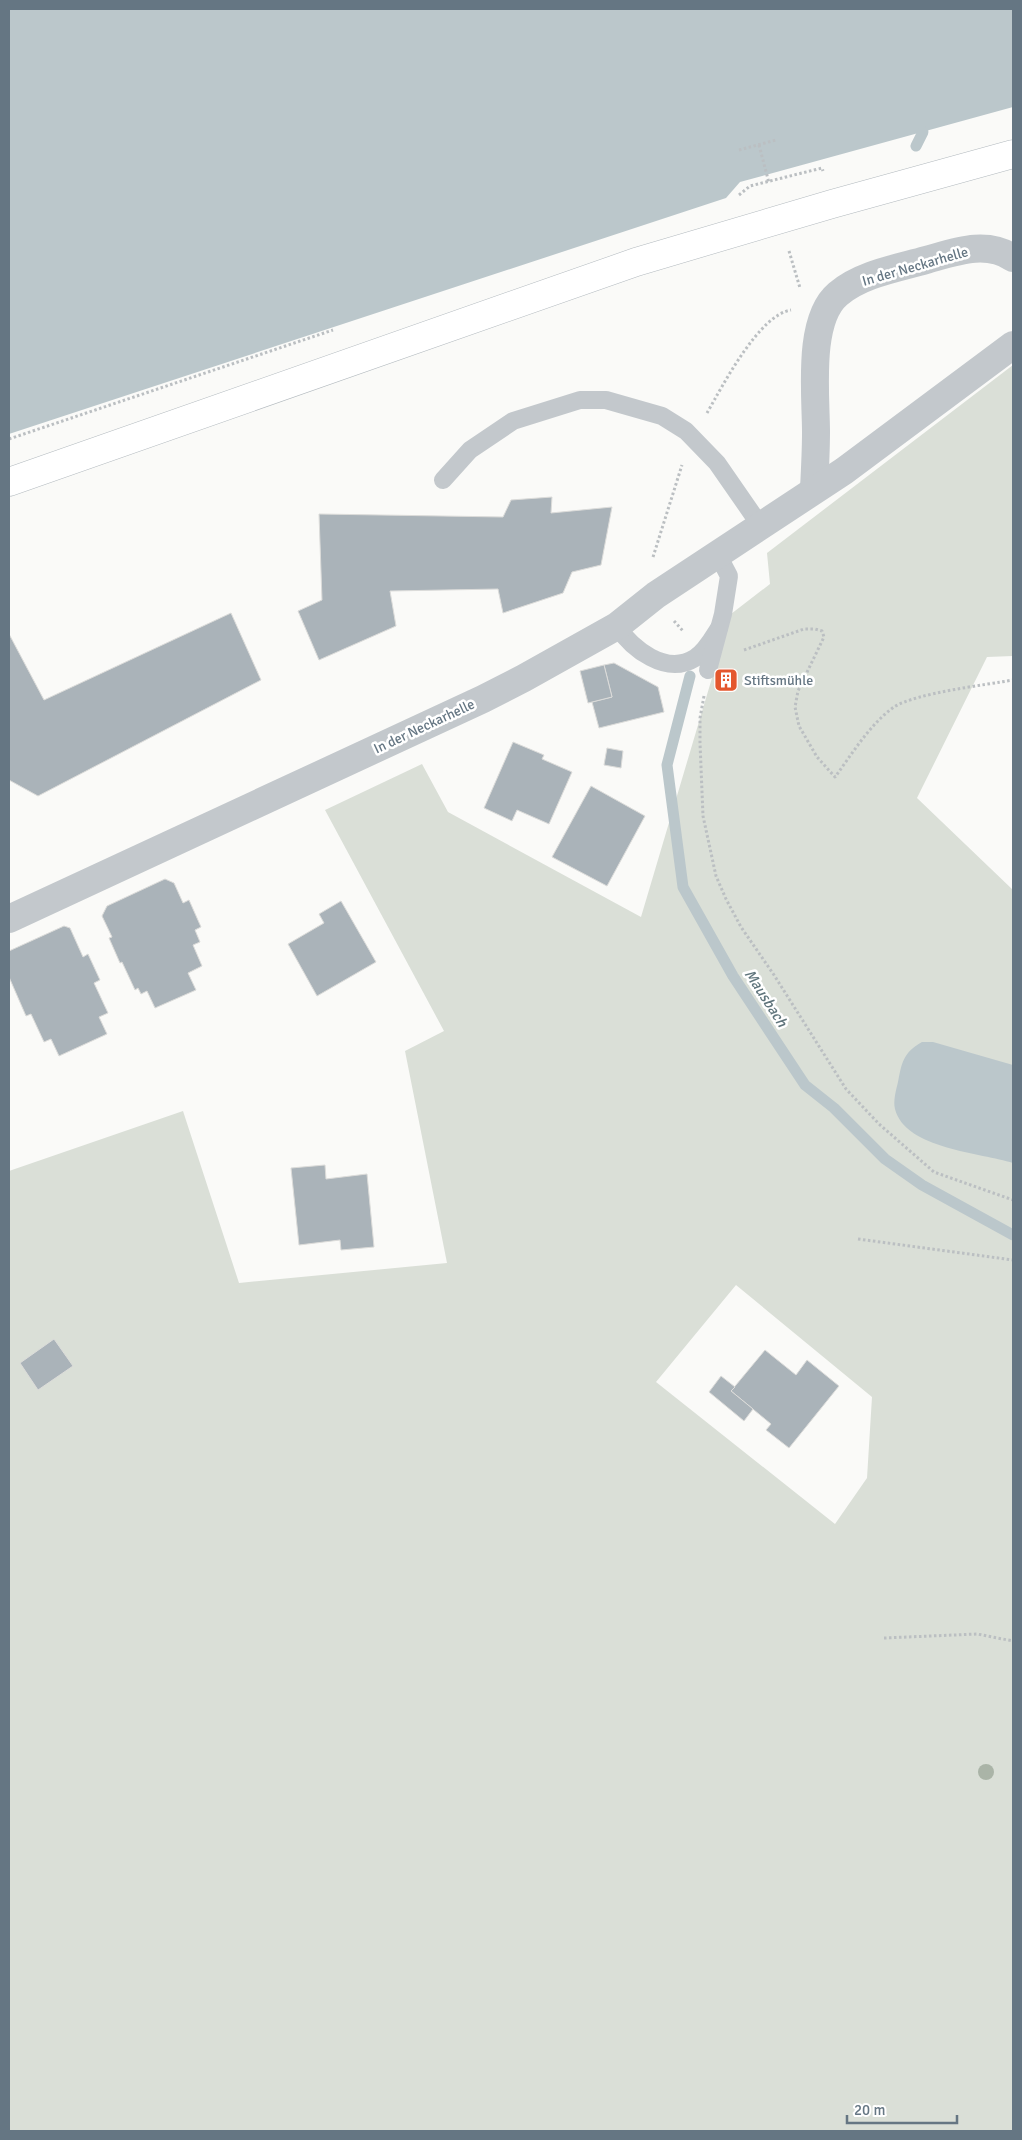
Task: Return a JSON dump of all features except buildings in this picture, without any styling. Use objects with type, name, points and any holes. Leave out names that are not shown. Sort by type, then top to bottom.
[{"type":"main road","points":[[9,482],[636,262],[832,204],[1013,154]]},
{"type":"street","name":"In der Neckarhelle","points":[[814,489],[816,356],[823,316],[829,304],[838,294],[864,279],[956,252],[972,248],[991,249],[1005,253],[1013,258]]},
{"type":"street","name":"In der Neckarhelle","points":[[9,919],[483,699],[617,626],[656,595],[844,471],[1013,345]]},
{"type":"lane","points":[[443,480],[470,450],[513,421],[580,400],[606,400],[662,416],[686,431],[717,463],[760,525]]},
{"type":"lane","points":[[617,626],[633,646],[659,661],[684,663],[694,659],[708,659],[719,628],[729,576],[718,554]]},
{"type":"path","points":[[739,150],[776,140]]},
{"type":"path","points":[[759,145],[770,187]]},
{"type":"path","points":[[748,188],[822,168]]},
{"type":"path","points":[[789,250],[803,296]]},
{"type":"path","points":[[656,595],[672,618],[708,659],[700,718],[700,783],[703,816],[716,876],[734,913],[846,1089],[879,1124],[934,1172],[1013,1200]]},
{"type":"path","points":[[708,659],[723,657],[804,629],[822,631],[824,637],[798,691],[795,707],[799,726],[817,757],[835,777],[870,731],[887,713],[900,704],[1013,680]]},
{"type":"path","points":[[858,1239],[1013,1260]]},
{"type":"path","points":[[884,1638],[977,1634],[1013,1640]]},
{"type":"shaded area","points":[[9,9],[1013,9],[1013,107],[740,182],[726,198],[9,434]]},
{"type":"shaded area","points":[[1013,365],[1013,656],[987,657],[917,798],[1013,890],[1013,2131],[9,2131],[9,1171],[183,1111],[239,1283],[447,1263],[405,1051],[444,1031],[325,810],[422,764],[448,812],[641,917],[731,614],[770,584],[767,553]],"holes":[[[736,1285],[872,1397],[867,1478],[835,1524],[656,1382]]]},
{"type":"shaded area","points":[[922,1042],[933,1042],[1013,1065],[1013,1163],[965,1152],[929,1141],[913,1133],[902,1122],[894,1103],[901,1069],[907,1054]]},
{"type":"waterway","name":"Mausbach","points":[[916,146],[923,132]]},
{"type":"waterway","name":"Mausbach","points":[[690,676],[667,765],[683,887],[733,976],[805,1085],[834,1108],[885,1159],[922,1185],[1013,1235]]},
{"type":"place","name":"Stiftsmühle","points":[[726,680]]}]
